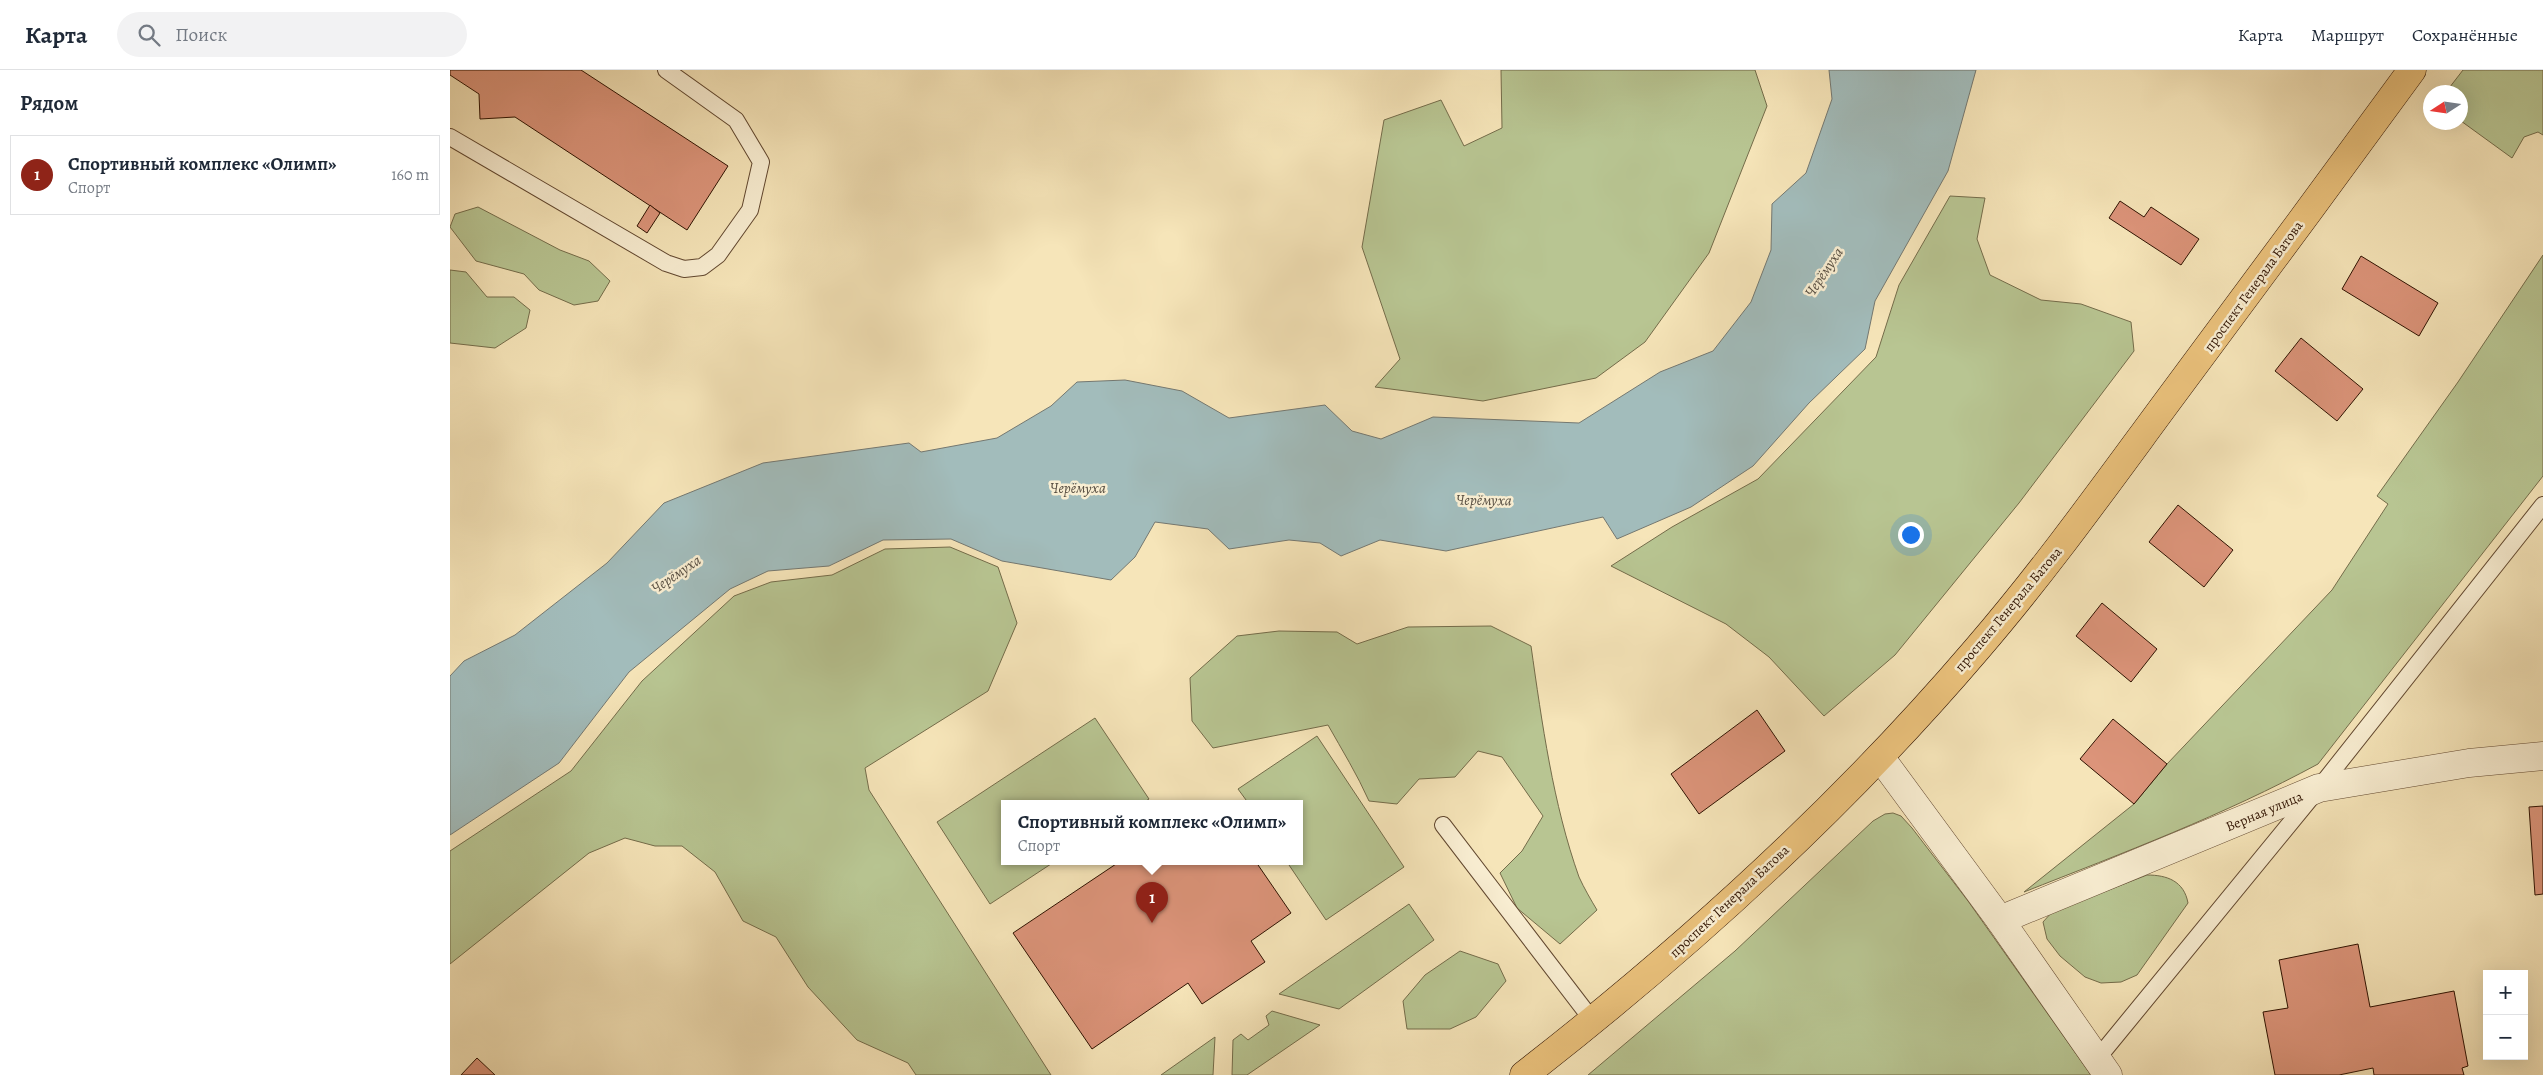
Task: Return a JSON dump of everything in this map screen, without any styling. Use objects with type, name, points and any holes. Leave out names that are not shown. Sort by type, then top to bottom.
[{"type":"main road","name":"проспект Генерала Батова","points":[[1524,1075],[1593,1021],[1680,948],[1880,757],[1977,649],[2062,545],[2412,70]]},
{"type":"street","name":"Верная улица","points":[[2000,920],[2319,788],[2469,763],[2543,756]]},
{"type":"street","points":[[1880,757],[2000,920],[2103,1067]]},
{"type":"lane","points":[[450,137],[666,263],[684,269],[702,267],[718,255],[750,210],[761,162],[736,120],[666,70]]},
{"type":"lane","points":[[2103,1067],[2319,788],[2543,505]]},
{"type":"lane","points":[[1443,825],[1593,1021]]},
{"type":"green space","points":[[1501,70],[1755,70],[1767,106],[1709,253],[1645,342],[1596,378],[1483,401],[1375,387],[1400,359],[1362,247],[1384,120],[1441,100],[1464,146],[1502,128]]},
{"type":"green space","points":[[2463,70],[2543,70],[2543,135],[2538,132],[2524,137],[2512,158],[2468,126],[2468,85],[2451,85]]},
{"type":"green space","points":[[1950,196],[1985,198],[1977,239],[1990,275],[2041,300],[2081,304],[2131,322],[2134,351],[2019,503],[1895,655],[1824,716],[1769,657],[1726,624],[1611,566],[1672,527],[1758,479],[1876,357],[1899,285]]},
{"type":"green space","points":[[478,207],[560,250],[589,261],[610,281],[598,301],[574,305],[539,290],[524,274],[476,261],[450,227],[455,214]]},
{"type":"green space","points":[[2543,255],[2543,476],[2318,764],[2210,817],[2024,892],[2134,804],[2167,764],[2332,590],[2388,504],[2377,496],[2458,382]]},
{"type":"green space","points":[[450,270],[466,272],[487,297],[514,297],[530,310],[526,328],[495,348],[450,343]]},
{"type":"green space","points":[[950,547],[998,567],[1017,623],[988,691],[865,768],[869,790],[1051,1075],[916,1075],[908,1063],[857,1040],[808,987],[776,937],[743,921],[715,872],[682,846],[655,846],[625,838],[589,853],[450,964],[450,851],[571,771],[642,681],[734,596],[771,582],[832,575],[885,549]]},
{"type":"green space","points":[[1491,626],[1531,646],[1544,734],[1562,821],[1579,877],[1597,910],[1560,944],[1517,908],[1500,873],[1522,851],[1543,816],[1502,757],[1478,751],[1455,777],[1419,779],[1397,804],[1369,801],[1328,725],[1213,748],[1192,721],[1190,678],[1237,636],[1279,631],[1337,632],[1357,644],[1408,627]]},
{"type":"green space","points":[[1095,718],[1149,799],[1001,800],[1001,865],[1049,865],[990,904],[937,822]]},
{"type":"green space","points":[[1317,736],[1404,867],[1326,920],[1289,865],[1303,865],[1303,800],[1246,800],[1238,789]]},
{"type":"green space","points":[[1893,813],[1901,816],[1912,828],[1968,901],[2091,1075],[1588,1075],[1735,951],[1873,821],[1885,814]]},
{"type":"green space","points":[[2147,875],[2161,876],[2179,884],[2186,895],[2188,903],[2137,975],[2121,982],[2101,983],[2085,977],[2060,956],[2047,939],[2043,922],[2052,912]]},
{"type":"green space","points":[[1409,904],[1434,940],[1339,1009],[1279,994]]},
{"type":"green space","points":[[1460,951],[1498,964],[1506,981],[1476,1017],[1450,1029],[1407,1029],[1403,1001],[1425,975]]},
{"type":"green space","points":[[1272,1011],[1320,1025],[1247,1075],[1232,1075],[1233,1040],[1241,1034],[1248,1040],[1269,1025],[1266,1016]]},
{"type":"green space","points":[[1215,1037],[1213,1075],[1161,1075]]},
{"type":"water","name":"Черёмуха","points":[[1829,70],[1976,70],[1948,171],[1875,301],[1865,349],[1809,403],[1753,466],[1691,507],[1617,539],[1603,517],[1446,551],[1380,540],[1341,556],[1320,543],[1289,540],[1229,549],[1208,529],[1155,522],[1135,557],[1111,580],[1002,561],[951,539],[883,540],[829,566],[768,571],[730,589],[629,672],[559,763],[450,835],[450,676],[464,661],[515,635],[607,563],[664,503],[763,463],[909,443],[921,452],[997,438],[1051,406],[1077,382],[1125,380],[1182,391],[1229,418],[1325,405],[1352,431],[1381,439],[1433,417],[1579,423],[1660,372],[1713,351],[1751,302],[1771,250],[1772,204],[1806,173],[1832,99]]},
{"type":"building","points":[[450,70],[581,70],[728,166],[687,230],[515,117],[480,119],[479,94],[450,75]]},
{"type":"building","points":[[2120,201],[2144,217],[2151,207],[2199,239],[2181,265],[2109,218]]},
{"type":"building","points":[[650,205],[660,213],[647,233],[637,226]]},
{"type":"building","points":[[2361,256],[2438,303],[2419,336],[2342,289]]},
{"type":"building","points":[[2301,338],[2363,389],[2337,421],[2275,371]]},
{"type":"building","points":[[2178,505],[2233,550],[2204,587],[2149,542]]},
{"type":"building","points":[[2102,603],[2157,649],[2131,682],[2076,636]]},
{"type":"building","points":[[1757,710],[1785,751],[1699,814],[1671,774]]},
{"type":"building","points":[[2113,719],[2167,764],[2134,804],[2080,759]]},
{"type":"building","points":[[2543,806],[2543,894],[2535,895],[2529,807]]},
{"type":"building","points":[[1115,865],[1258,865],[1291,913],[1251,941],[1265,962],[1202,1004],[1188,983],[1092,1049],[1013,933]]},
{"type":"building","points":[[2358,944],[2370,1007],[2454,991],[2468,1066],[2462,1068],[2464,1075],[2374,1075],[2373,1068],[2339,1075],[2275,1075],[2263,1012],[2288,1008],[2279,960]]},
{"type":"building","points":[[477,1058],[495,1075],[461,1075]]},
{"type":"place","name":"Спортивный комплекс «Олимп»","points":[[1152,923]]}]
